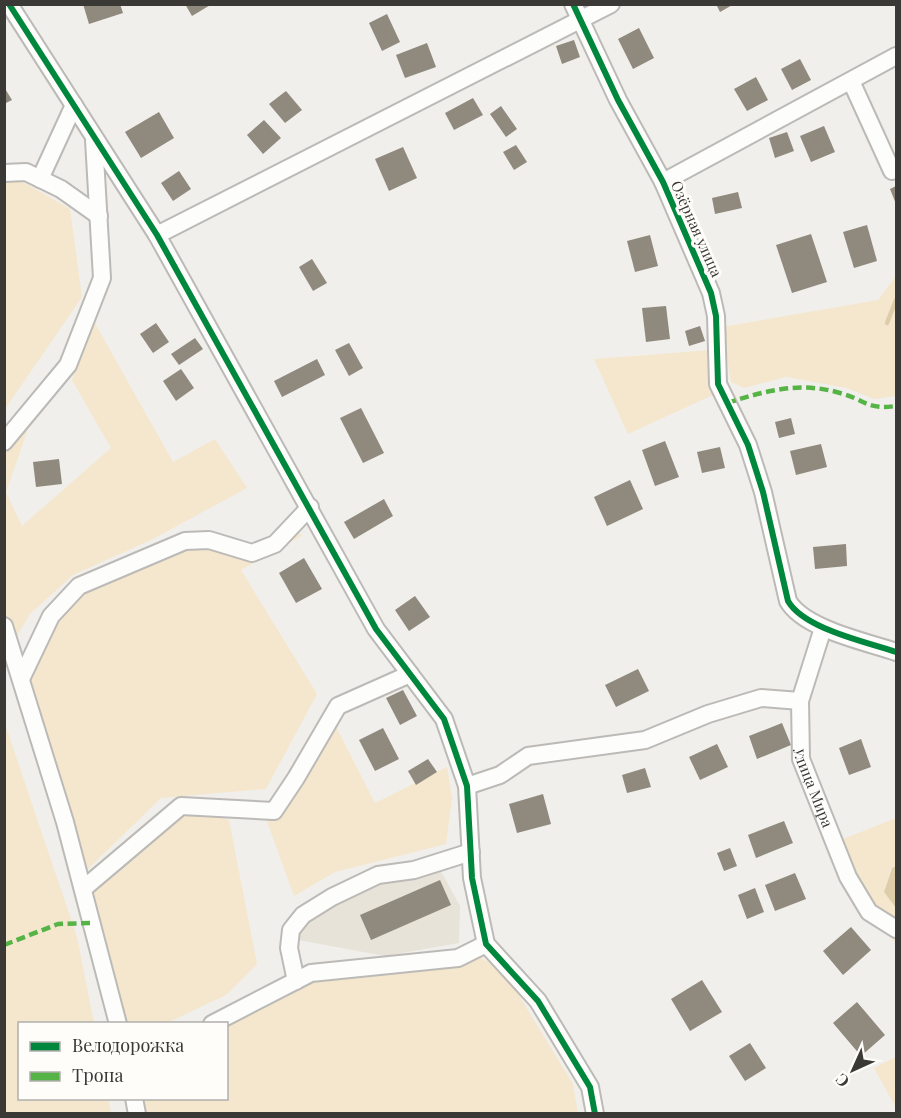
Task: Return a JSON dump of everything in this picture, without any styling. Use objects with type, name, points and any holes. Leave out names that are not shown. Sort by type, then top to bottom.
[{"type":"street","points":[[9,4],[158,235],[376,629],[444,719],[467,786],[472,878],[486,945],[538,1001],[590,1087],[595,1113]]},
{"type":"street","name":"Озёрная улица","points":[[573,4],[618,100],[663,182],[711,293],[716,316],[718,384],[748,445],[758,473],[785,594],[796,611],[823,628],[897,652]]},
{"type":"street","points":[[158,235],[611,4]]},
{"type":"street","points":[[663,182],[897,56]]},
{"type":"street","points":[[851,81],[892,171]]},
{"type":"street","points":[[40,179],[74,105]]},
{"type":"street","points":[[4,442],[68,365],[102,278],[94,136]]},
{"type":"street","points":[[4,173],[26,172],[62,189],[99,216]]},
{"type":"street","points":[[21,679],[51,616],[79,586],[185,541],[209,540],[252,553],[275,544],[310,507]]},
{"type":"street","points":[[4,626],[65,822],[118,1022]]},
{"type":"street","name":"улица Мира","points":[[823,628],[800,701],[801,759],[848,877],[869,912],[897,928]]},
{"type":"street","points":[[83,889],[181,806],[273,811],[296,778],[338,706],[410,674]]},
{"type":"street","points":[[467,786],[500,775],[528,756],[645,740],[708,714],[761,698],[800,701]]},
{"type":"street","points":[[296,981],[290,948],[291,930],[303,915],[332,897],[378,875],[414,870],[471,852]]},
{"type":"street","points":[[214,1022],[311,974],[458,958],[486,945]]},
{"type":"shaded area","points":[[21,181],[70,209],[82,297],[5,409],[5,183]]},
{"type":"shaded area","points":[[896,276],[896,396],[874,399],[847,388],[786,377],[744,388],[731,382],[722,327],[878,300]]},
{"type":"shaded area","points":[[92,318],[173,462],[215,439],[247,488],[151,540],[73,575],[30,614],[5,656],[4,437],[16,426],[27,432],[6,492],[22,526],[111,448],[72,380]]},
{"type":"shaded area","points":[[712,350],[715,394],[628,434],[594,359]]},
{"type":"shaded area","points":[[288,531],[303,535],[241,570],[317,694],[266,789],[161,798],[85,872],[17,696],[34,633],[82,584],[181,537],[239,553]]},
{"type":"shaded area","points":[[330,715],[375,803],[447,767],[452,798],[446,844],[335,872],[294,896],[265,816]]},
{"type":"shaded area","points":[[4,721],[77,937],[94,1022],[18,1022],[18,1100],[108,1100],[111,1113],[5,1113]]},
{"type":"shaded area","points":[[190,808],[229,820],[257,964],[226,995],[169,1022],[118,1022],[87,888]]},
{"type":"shaded area","points":[[896,818],[896,866],[891,868],[884,892],[896,908],[896,943],[886,933],[838,841]]},
{"type":"shaded area","points":[[437,864],[460,906],[459,943],[385,956],[298,940],[285,924],[362,879]]},
{"type":"shaded area","points":[[896,866],[896,908],[884,892],[892,868]]},
{"type":"shaded area","points":[[469,951],[504,971],[573,1084],[578,1113],[145,1114],[144,1100],[228,1100],[228,1023],[300,982]]},
{"type":"shaded area","points":[[896,1057],[896,1108],[874,1068]]},
{"type":"building","points":[[83,4],[120,4],[123,13],[89,24]]},
{"type":"building","points":[[185,4],[212,4],[192,16]]},
{"type":"building","points":[[716,4],[734,4],[720,12]]},
{"type":"building","points":[[387,14],[400,42],[382,51],[369,23]]},
{"type":"building","points":[[639,28],[654,58],[633,69],[618,39]]},
{"type":"building","points":[[574,40],[580,57],[562,64],[556,46]]},
{"type":"building","points":[[427,43],[436,67],[405,78],[396,55]]},
{"type":"building","points":[[800,59],[811,80],[792,90],[781,69]]},
{"type":"building","points":[[756,77],[768,100],[747,111],[734,89]]},
{"type":"building","points":[[4,87],[12,100],[4,104]]},
{"type":"building","points":[[286,91],[302,110],[285,123],[269,104]]},
{"type":"building","points":[[473,98],[483,115],[454,130],[445,113]]},
{"type":"building","points":[[501,106],[517,129],[506,137],[490,114]]},
{"type":"building","points":[[159,112],[174,138],[141,158],[125,132]]},
{"type":"building","points":[[264,120],[281,138],[263,154],[247,135]]},
{"type":"building","points":[[824,126],[835,152],[811,162],[800,136]]},
{"type":"building","points":[[787,132],[794,151],[775,158],[769,138]]},
{"type":"building","points":[[516,145],[527,162],[514,170],[503,152]]},
{"type":"building","points":[[403,147],[417,178],[389,191],[375,159]]},
{"type":"building","points":[[179,171],[191,189],[173,201],[161,183]]},
{"type":"building","points":[[896,186],[896,204],[890,189]]},
{"type":"building","points":[[738,192],[742,208],[715,214],[712,198]]},
{"type":"building","points":[[867,225],[877,261],[854,268],[843,232]]},
{"type":"building","points":[[811,234],[827,282],[792,293],[776,245]]},
{"type":"building","points":[[650,235],[658,266],[635,272],[627,241]]},
{"type":"building","points":[[312,259],[327,283],[313,291],[299,267]]},
{"type":"building","points":[[666,306],[670,339],[646,342],[642,308]]},
{"type":"building","points":[[156,323],[169,342],[153,353],[140,334]]},
{"type":"building","points":[[700,326],[705,341],[689,346],[685,331]]},
{"type":"building","points":[[195,338],[203,349],[179,365],[171,354]]},
{"type":"building","points":[[349,343],[363,368],[349,376],[335,350]]},
{"type":"building","points":[[317,359],[325,375],[282,397],[274,381]]},
{"type":"building","points":[[181,369],[194,388],[176,401],[163,381]]},
{"type":"building","points":[[361,408],[384,453],[363,463],[340,418]]},
{"type":"building","points":[[791,418],[795,434],[779,438],[775,422]]},
{"type":"building","points":[[665,441],[679,477],[655,486],[642,450]]},
{"type":"building","points":[[821,444],[827,467],[796,475],[790,451]]},
{"type":"building","points":[[720,447],[725,468],[702,473],[697,452]]},
{"type":"building","points":[[59,459],[62,484],[36,487],[33,462]]},
{"type":"building","points":[[630,480],[643,509],[607,526],[594,497]]},
{"type":"building","points":[[384,499],[393,516],[354,539],[344,522]]},
{"type":"building","points":[[846,544],[847,566],[815,569],[813,547]]},
{"type":"building","points":[[304,558],[322,589],[296,603],[279,573]]},
{"type":"building","points":[[415,596],[430,617],[409,631],[395,610]]},
{"type":"building","points":[[638,669],[649,691],[616,707],[605,685]]},
{"type":"building","points":[[403,690],[417,716],[400,725],[386,698]]},
{"type":"building","points":[[782,723],[791,745],[757,759],[749,736]]},
{"type":"building","points":[[383,728],[399,759],[375,771],[359,740]]},
{"type":"building","points":[[861,739],[871,767],[849,775],[839,748]]},
{"type":"building","points":[[717,744],[728,767],[700,780],[689,757]]},
{"type":"building","points":[[428,759],[437,772],[416,785],[408,771]]},
{"type":"building","points":[[645,768],[651,787],[627,793],[622,775]]},
{"type":"building","points":[[543,794],[551,824],[517,833],[509,804]]},
{"type":"building","points":[[784,821],[793,843],[756,858],[748,835]]},
{"type":"building","points":[[730,848],[737,866],[724,871],[717,853]]},
{"type":"building","points":[[795,873],[806,899],[775,911],[765,885]]},
{"type":"building","points":[[440,880],[451,905],[371,940],[360,915]]},
{"type":"building","points":[[755,888],[764,912],[747,919],[738,895]]},
{"type":"building","points":[[851,927],[871,950],[843,975],[823,951]]},
{"type":"building","points":[[702,980],[722,1012],[690,1031],[671,999]]},
{"type":"building","points":[[857,1002],[885,1035],[861,1056],[833,1023]]},
{"type":"building","points":[[750,1043],[766,1068],[745,1081],[729,1056]]},
{"type":"waterway","points":[[887,323],[896,300]]},
{"type":"marked path","points":[[727,403],[769,391],[811,388],[840,393],[878,407],[896,406]]},
{"type":"marked path","points":[[4,945],[58,924],[92,923]]},
{"type":"cycle path","points":[[9,4],[157,235],[376,629],[444,719],[467,786],[472,878],[486,944],[538,1001],[590,1087],[595,1114]]},
{"type":"cycle path","points":[[573,4],[618,100],[663,182],[711,293],[716,316],[718,384],[748,445],[763,492],[788,601],[796,611],[822,627],[896,652]]}]
